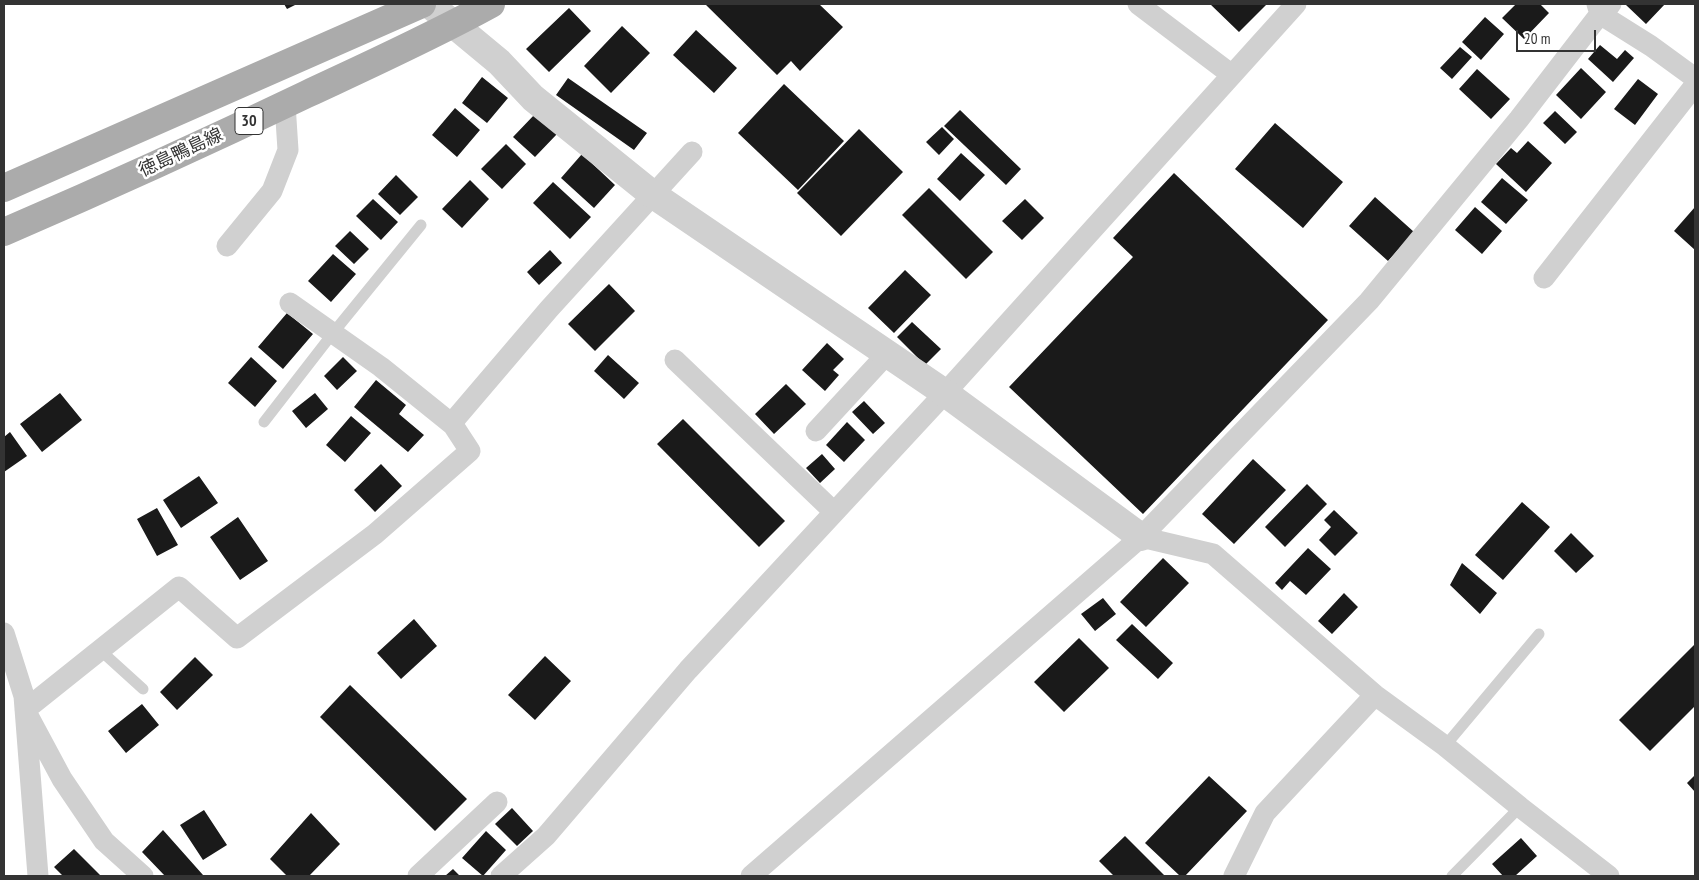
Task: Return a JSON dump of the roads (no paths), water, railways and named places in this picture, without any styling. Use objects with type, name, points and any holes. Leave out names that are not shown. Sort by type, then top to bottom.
[{"type":"main road","name":"30","points":[[4,188],[422,4]]},
{"type":"main road","name":"徳島鴨島線","points":[[4,232],[77,201],[285,104],[454,24],[491,4]]},
{"type":"street","points":[[430,4],[498,62],[532,98],[652,194],[945,393],[1141,537],[1213,554],[1375,695],[1445,746],[1520,808],[1609,876]]},
{"type":"street","points":[[1138,4],[1232,75]]},
{"type":"street","points":[[501,876],[546,836],[688,670],[945,393],[1296,4]]},
{"type":"street","points":[[751,876],[1141,537],[1369,301],[1519,119],[1603,7],[1651,46],[1695,78]]},
{"type":"street","points":[[1544,278],[1695,85]]},
{"type":"street","points":[[226,246],[272,191],[288,150],[285,104]]},
{"type":"street","points":[[453,425],[456,418],[548,309],[692,152]]},
{"type":"street","points":[[25,710],[179,587],[238,638],[375,534],[470,451],[453,425],[381,367],[290,303]]},
{"type":"street","points":[[816,431],[887,354]]},
{"type":"street","points":[[675,360],[834,512]]},
{"type":"street","points":[[6,646],[24,696],[38,876]]},
{"type":"street","points":[[1234,876],[1265,813],[1375,695]]},
{"type":"street","points":[[25,710],[62,779],[104,841],[143,876]]},
{"type":"street","points":[[418,876],[497,802]]},
{"type":"lane","points":[[264,422],[333,333],[421,226]]},
{"type":"lane","points":[[1445,746],[1539,634]]},
{"type":"lane","points":[[100,650],[143,689]]},
{"type":"lane","points":[[1452,876],[1520,808]]}]
